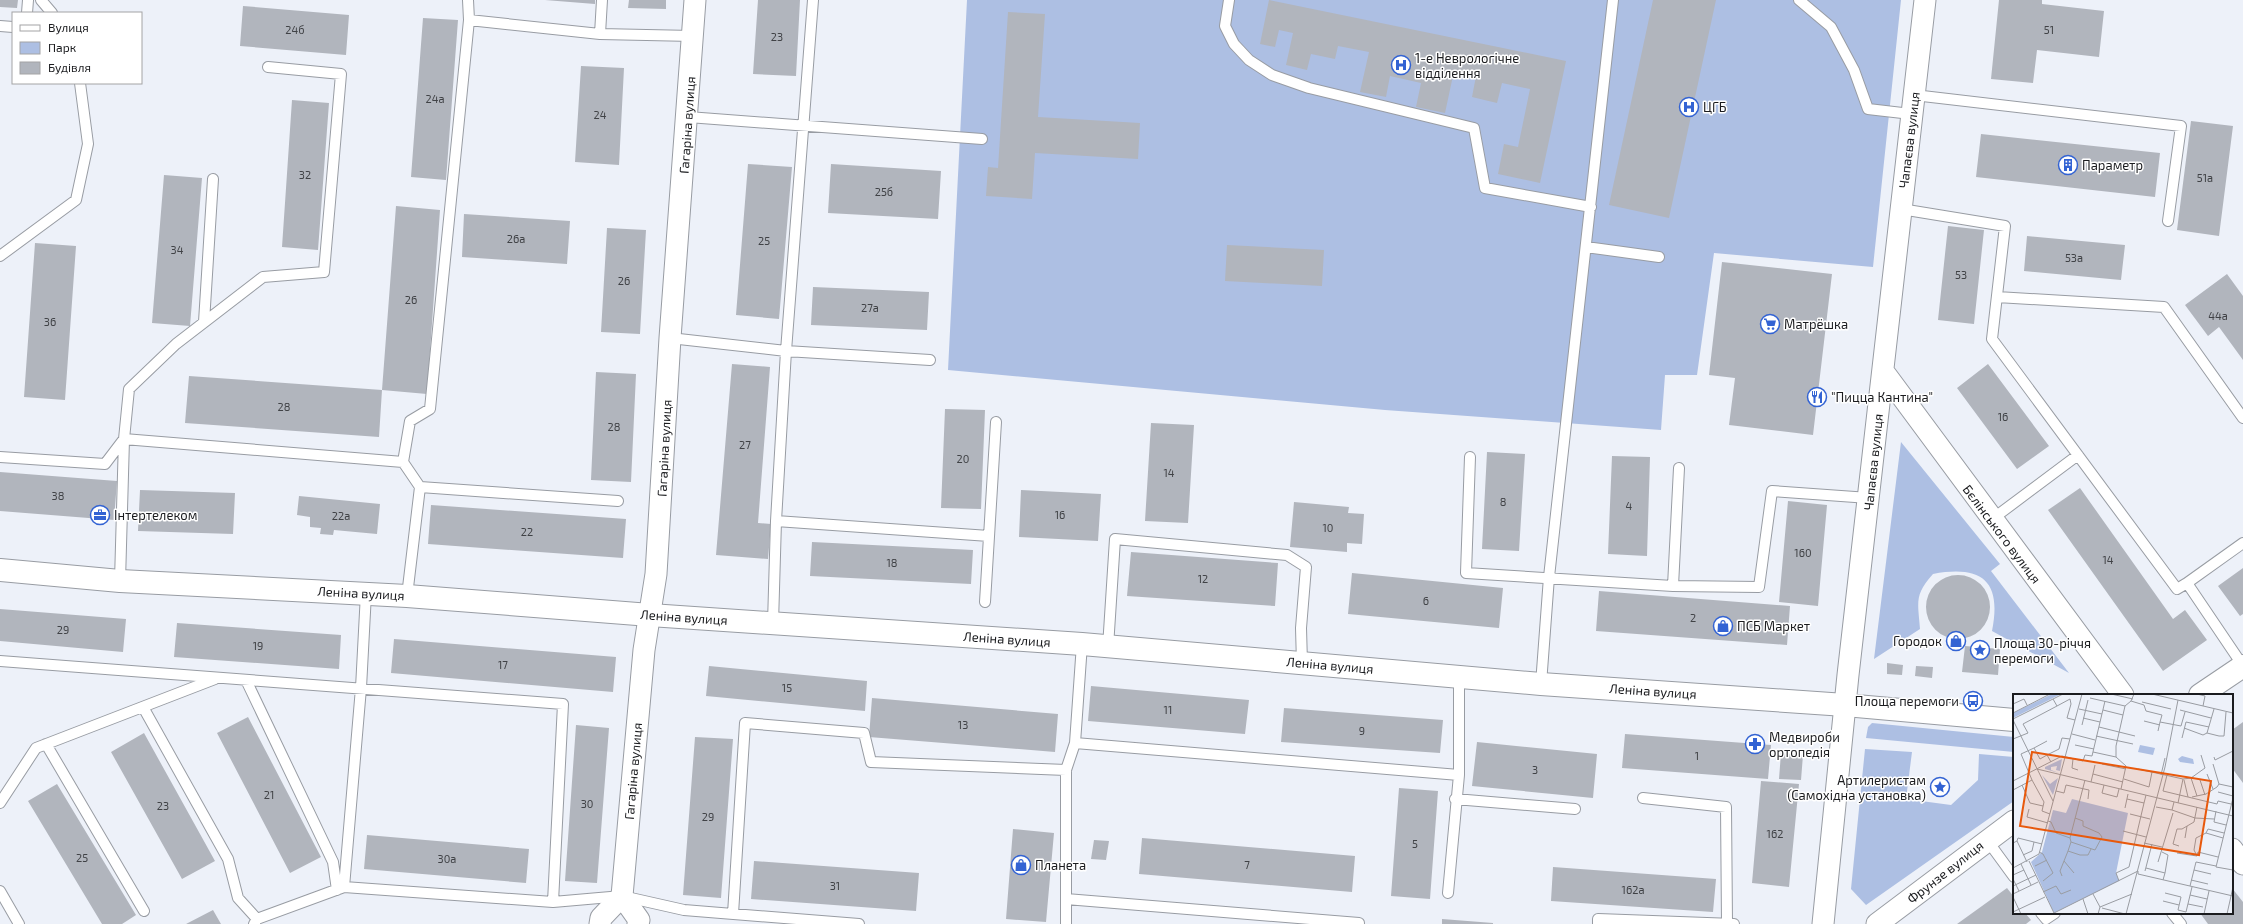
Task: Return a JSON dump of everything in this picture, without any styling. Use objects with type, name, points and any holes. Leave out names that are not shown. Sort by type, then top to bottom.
[{"type":"street","name":"Гагаріна вулиця","points":[[622,896],[644,650],[656,574],[670,338],[688,117],[695,0]]},
{"type":"street","name":"Чапаєва вулиця","points":[[1823,924],[1845,705],[1925,0]]},
{"type":"street","name":"Бєлінського вулиця","points":[[1883,371],[1991,520],[2121,694]]},
{"type":"street","name":"Леніна вулиця","points":[[0,570],[120,581],[366,593],[650,615],[1082,644],[1541,684],[1845,705],[2013,720]]},
{"type":"street","points":[[2201,694],[2243,666]]},
{"type":"street","name":"Фрунзе вулиця","points":[[1877,924],[2013,822]]},
{"type":"street","points":[[2233,850],[2243,864]]},
{"type":"street","points":[[600,924],[601,918],[622,896],[639,920],[638,924]]},
{"type":"lane","points":[[27,12],[28,0]]},
{"type":"lane","points":[[41,0],[51,12]]},
{"type":"lane","points":[[407,596],[420,487],[403,462],[410,421],[430,409],[469,20],[468,0]]},
{"type":"lane","points":[[600,34],[602,0]]},
{"type":"lane","points":[[773,623],[776,521],[786,351],[813,0]]},
{"type":"lane","points":[[1229,0],[1225,26],[1234,44],[1249,60],[1272,75],[1309,88],[1474,128],[1485,188],[1591,207]]},
{"type":"lane","points":[[1541,684],[1549,577],[1613,0]]},
{"type":"lane","points":[[1799,0],[1831,28],[1854,70],[1868,109],[1913,105],[2181,126],[2168,221]]},
{"type":"lane","points":[[469,20],[600,34],[693,36]]},
{"type":"lane","points":[[0,26],[12,27]]},
{"type":"lane","points":[[120,581],[124,439],[129,389],[176,344],[263,277],[324,272],[341,74],[268,67]]},
{"type":"lane","points":[[0,256],[76,200],[88,144],[80,84]]},
{"type":"lane","points":[[688,117],[982,139]]},
{"type":"lane","points":[[204,322],[214,179]]},
{"type":"lane","points":[[1901,209],[2005,226],[1992,339],[2177,589],[2243,543]]},
{"type":"lane","points":[[1586,247],[1659,257]]},
{"type":"lane","points":[[1997,298],[2164,307],[2243,418]]},
{"type":"lane","points":[[670,338],[786,351],[930,360]]},
{"type":"lane","points":[[985,602],[996,422]]},
{"type":"lane","points":[[124,439],[403,462]]},
{"type":"lane","points":[[0,457],[105,464],[124,439]]},
{"type":"lane","points":[[1991,520],[2078,456]]},
{"type":"lane","points":[[1470,457],[1466,573],[1549,577],[1673,586],[1759,586],[1772,491],[1869,498]]},
{"type":"lane","points":[[1673,586],[1679,468]]},
{"type":"lane","points":[[420,487],[618,501]]},
{"type":"lane","points":[[776,521],[989,536]]},
{"type":"lane","points":[[1108,646],[1115,539],[1287,555],[1306,567],[1301,628],[1302,663]]},
{"type":"lane","points":[[2187,583],[2243,666]]},
{"type":"lane","points":[[341,889],[361,688],[366,593]]},
{"type":"lane","points":[[1066,924],[1066,770],[1075,743],[1082,644]]},
{"type":"lane","points":[[0,661],[563,704],[552,902]]},
{"type":"lane","points":[[1448,894],[1455,799],[1459,775],[1459,676]]},
{"type":"lane","points":[[0,803],[36,748],[219,678]]},
{"type":"lane","points":[[246,680],[333,862],[341,889]]},
{"type":"lane","points":[[143,707],[228,859],[238,898],[256,922],[341,889],[552,902],[622,896],[684,910],[859,924]]},
{"type":"lane","points":[[733,914],[745,723],[864,734],[871,762],[1066,770]]},
{"type":"lane","points":[[1075,743],[1459,775]]},
{"type":"lane","points":[[46,744],[144,911]]},
{"type":"lane","points":[[1598,924],[1598,919],[1731,924],[1726,807],[1643,798]]},
{"type":"lane","points":[[1455,799],[1575,809]]},
{"type":"lane","points":[[1987,840],[2013,876]]},
{"type":"lane","points":[[0,891],[19,924]]},
{"type":"lane","points":[[1066,899],[1359,923]]},
{"type":"lane","points":[[2042,919],[2053,914]]},
{"type":"lane","points":[[2173,914],[2181,924]]},
{"type":"green space","points":[[967,0],[1901,0],[1873,267],[1714,253],[1697,375],[1665,375],[1661,430],[1385,410],[948,370]]},
{"type":"green space","points":[[1901,442],[2000,564],[1991,571],[2069,673],[1992,631],[1994,600],[1991,589],[1985,580],[1976,575],[1964,572],[1933,574],[1927,581],[1920,594],[1918,605],[1920,629],[1874,659]]},
{"type":"green space","points":[[1872,723],[2013,737],[2013,752],[1866,738],[1868,727]]},
{"type":"green space","points":[[1865,749],[1912,752],[1906,799],[1951,805],[1978,780],[1979,754],[2013,757],[2013,802],[1866,905],[1851,889]]},
{"type":"building","points":[[0,0],[18,0],[17,8],[0,7]]},
{"type":"building","points":[[545,0],[595,0],[595,4]]},
{"type":"building","points":[[629,0],[666,0],[666,9],[628,8]]},
{"type":"building","points":[[758,0],[800,0],[796,76],[753,74]]},
{"type":"building","points":[[1269,0],[1566,61],[1540,183],[1498,174],[1504,144],[1518,147],[1530,89],[1502,83],[1497,103],[1472,97],[1476,76],[1454,71],[1445,113],[1416,107],[1421,83],[1390,76],[1386,97],[1360,92],[1369,52],[1338,46],[1335,59],[1311,54],[1307,70],[1286,65],[1293,33],[1279,30],[1275,47],[1260,44]]},
{"type":"building","points":[[1653,0],[1716,0],[1669,218],[1609,205]]},
{"type":"building","points":[[1999,0],[2042,0],[2042,4],[2104,11],[2099,57],[2037,50],[2033,83],[1991,79]]},
{"type":"building","points":[[243,6],[349,15],[346,55],[240,46]]},
{"type":"building","points":[[1008,12],[1045,14],[1038,117],[1140,123],[1138,159],[1035,153],[1032,199],[986,196],[988,167],[998,168]]},
{"type":"building","points":[[423,18],[458,20],[446,180],[411,177]]},
{"type":"building","points":[[581,66],[624,68],[619,165],[575,162]]},
{"type":"building","points":[[292,100],[329,103],[318,250],[282,247]]},
{"type":"building","points":[[2191,121],[2233,126],[2219,236],[2177,230]]},
{"type":"building","name":"Параметр","points":[[1981,134],[2160,153],[2155,197],[1976,177]]},
{"type":"building","points":[[748,164],[792,167],[779,319],[736,315]]},
{"type":"building","points":[[831,164],[941,171],[938,219],[828,213]]},
{"type":"building","points":[[164,175],[202,178],[190,326],[152,323]]},
{"type":"building","points":[[396,206],[440,210],[427,394],[382,390]]},
{"type":"building","points":[[464,214],[570,221],[567,264],[462,257]]},
{"type":"building","points":[[1948,226],[1984,230],[1974,324],[1938,320]]},
{"type":"building","points":[[607,228],[646,230],[640,334],[601,332]]},
{"type":"building","points":[[2027,236],[2125,245],[2121,280],[2024,271]]},
{"type":"building","points":[[35,243],[76,246],[65,400],[24,397]]},
{"type":"building","points":[[1227,245],[1324,250],[1322,286],[1225,281]]},
{"type":"building","name":"Матрёшка","points":[[1722,262],[1832,274],[1813,435],[1729,425],[1735,378],[1709,375]]},
{"type":"building","points":[[2227,274],[2243,296],[2243,360],[2219,327],[2208,336],[2185,305]]},
{"type":"building","points":[[813,287],[929,292],[927,330],[811,325]]},
{"type":"building","points":[[732,364],[770,367],[758,523],[771,524],[768,559],[716,555]]},
{"type":"building","points":[[1988,364],[2049,446],[2017,469],[1957,388]]},
{"type":"building","points":[[596,372],[636,374],[631,482],[591,480]]},
{"type":"building","points":[[189,376],[382,390],[379,437],[185,423]]},
{"type":"building","points":[[945,409],[985,410],[981,509],[941,508]]},
{"type":"building","points":[[1151,423],[1194,425],[1188,523],[1145,521]]},
{"type":"building","points":[[1487,452],[1525,454],[1519,551],[1482,549]]},
{"type":"building","points":[[1612,456],[1650,457],[1647,556],[1608,554]]},
{"type":"building","points":[[0,472],[117,481],[114,520],[0,511]]},
{"type":"building","points":[[2080,488],[2173,619],[2185,610],[2207,640],[2163,671],[2048,510]]},
{"type":"building","points":[[140,490],[235,493],[233,534],[138,531]]},
{"type":"building","points":[[1021,490],[1101,494],[1098,541],[1019,537]]},
{"type":"building","points":[[299,496],[380,504],[377,534],[334,530],[333,535],[320,534],[321,528],[310,527],[310,517],[297,515]]},
{"type":"building","points":[[1788,501],[1827,505],[1818,606],[1779,602]]},
{"type":"building","points":[[1294,502],[1349,507],[1348,513],[1364,514],[1362,544],[1347,543],[1347,552],[1290,547]]},
{"type":"building","points":[[431,505],[626,519],[623,558],[428,544]]},
{"type":"building","points":[[812,542],[973,550],[971,584],[810,576]]},
{"type":"building","points":[[1131,552],[1278,563],[1275,606],[1127,596]]},
{"type":"building","points":[[2243,568],[2243,614],[2240,616],[2218,586]]},
{"type":"building","points":[[1352,573],[1503,588],[1499,628],[1348,614]]},
{"type":"building","points":[[1958,575],[1976,580],[1981,584],[1985,589],[1990,607],[1985,625],[1981,630],[1976,634],[1958,639],[1940,634],[1935,630],[1931,625],[1926,607],[1931,589],[1935,584],[1940,580]]},
{"type":"building","points":[[1599,591],[1790,606],[1787,645],[1596,631]]},
{"type":"building","points":[[0,609],[126,619],[123,652],[0,641]]},
{"type":"building","points":[[177,623],[341,635],[339,669],[174,657]]},
{"type":"building","points":[[394,639],[616,657],[613,692],[391,673]]},
{"type":"building","points":[[1965,646],[2000,649],[1998,675],[1962,672]]},
{"type":"building","points":[[1887,663],[1903,665],[1902,675],[1887,674]]},
{"type":"building","points":[[709,666],[867,681],[865,711],[706,696]]},
{"type":"building","points":[[1916,666],[1933,667],[1932,678],[1915,676]]},
{"type":"building","points":[[1091,686],[1249,700],[1245,734],[1088,721]]},
{"type":"building","points":[[872,698],[1058,714],[1055,752],[869,737]]},
{"type":"building","points":[[1284,708],[1443,720],[1440,753],[1281,742]]},
{"type":"building","points":[[248,717],[321,857],[290,873],[217,733]]},
{"type":"building","points":[[2243,722],[2243,783],[2233,769],[2233,729]]},
{"type":"building","points":[[576,725],[609,728],[597,883],[565,881]]},
{"type":"building","points":[[144,733],[215,861],[182,879],[111,752]]},
{"type":"building","points":[[1625,734],[1771,745],[1768,779],[1622,768]]},
{"type":"building","points":[[695,737],[733,739],[721,898],[683,895]]},
{"type":"building","points":[[1477,742],[1597,754],[1593,798],[1472,786]]},
{"type":"building","points":[[1781,753],[1803,755],[1801,780],[1779,779]]},
{"type":"building","points":[[1761,781],[1799,784],[1789,887],[1752,883]]},
{"type":"building","points":[[57,784],[136,915],[122,924],[102,924],[28,801]]},
{"type":"building","points":[[1399,788],[1438,791],[1430,899],[1391,896]]},
{"type":"building","points":[[1013,829],[1054,833],[1046,922],[1006,919]]},
{"type":"building","points":[[367,835],[529,849],[526,883],[364,869]]},
{"type":"building","points":[[1142,838],[1355,856],[1352,892],[1139,874]]},
{"type":"building","points":[[1094,840],[1109,841],[1106,860],[1091,859]]},
{"type":"building","points":[[754,861],[919,873],[916,911],[751,899]]},
{"type":"building","points":[[1553,867],[1716,879],[1713,912],[1551,901]]},
{"type":"building","points":[[2007,888],[2013,896],[2013,914],[2026,914],[2031,920],[2026,924],[1957,924]]},
{"type":"building","points":[[2233,889],[2243,902],[2243,924],[2208,924],[2201,914],[2233,914]]},
{"type":"building","points":[[213,910],[221,924],[186,924]]},
{"type":"building","points":[[1442,919],[1493,923],[1493,924],[1442,924]]},
{"type":"place","name":"1-е Неврологічне відділення","points":[[1401,65]]},
{"type":"place","name":"ЦГБ","points":[[1689,107]]},
{"type":"place","name":"Параметр","points":[[2068,165]]},
{"type":"place","name":"Матрёшка","points":[[1770,324]]},
{"type":"place","name":"\"Пицца Кантина\"","points":[[1817,397]]},
{"type":"place","name":"Інтертелеком","points":[[100,515]]},
{"type":"place","name":"ПСБ Маркет","points":[[1723,626]]},
{"type":"place","name":"Городок","points":[[1956,641]]},
{"type":"place","name":"Площа 30-річчя перемоги","points":[[1980,650]]},
{"type":"place","name":"Площа перемоги","points":[[1973,701]]},
{"type":"place","name":"Медвироби ортопедія","points":[[1755,744]]},
{"type":"place","name":"Артилеристам (Самохідна установка)","points":[[1940,787]]},
{"type":"place","name":"Планета","points":[[1021,865]]}]
